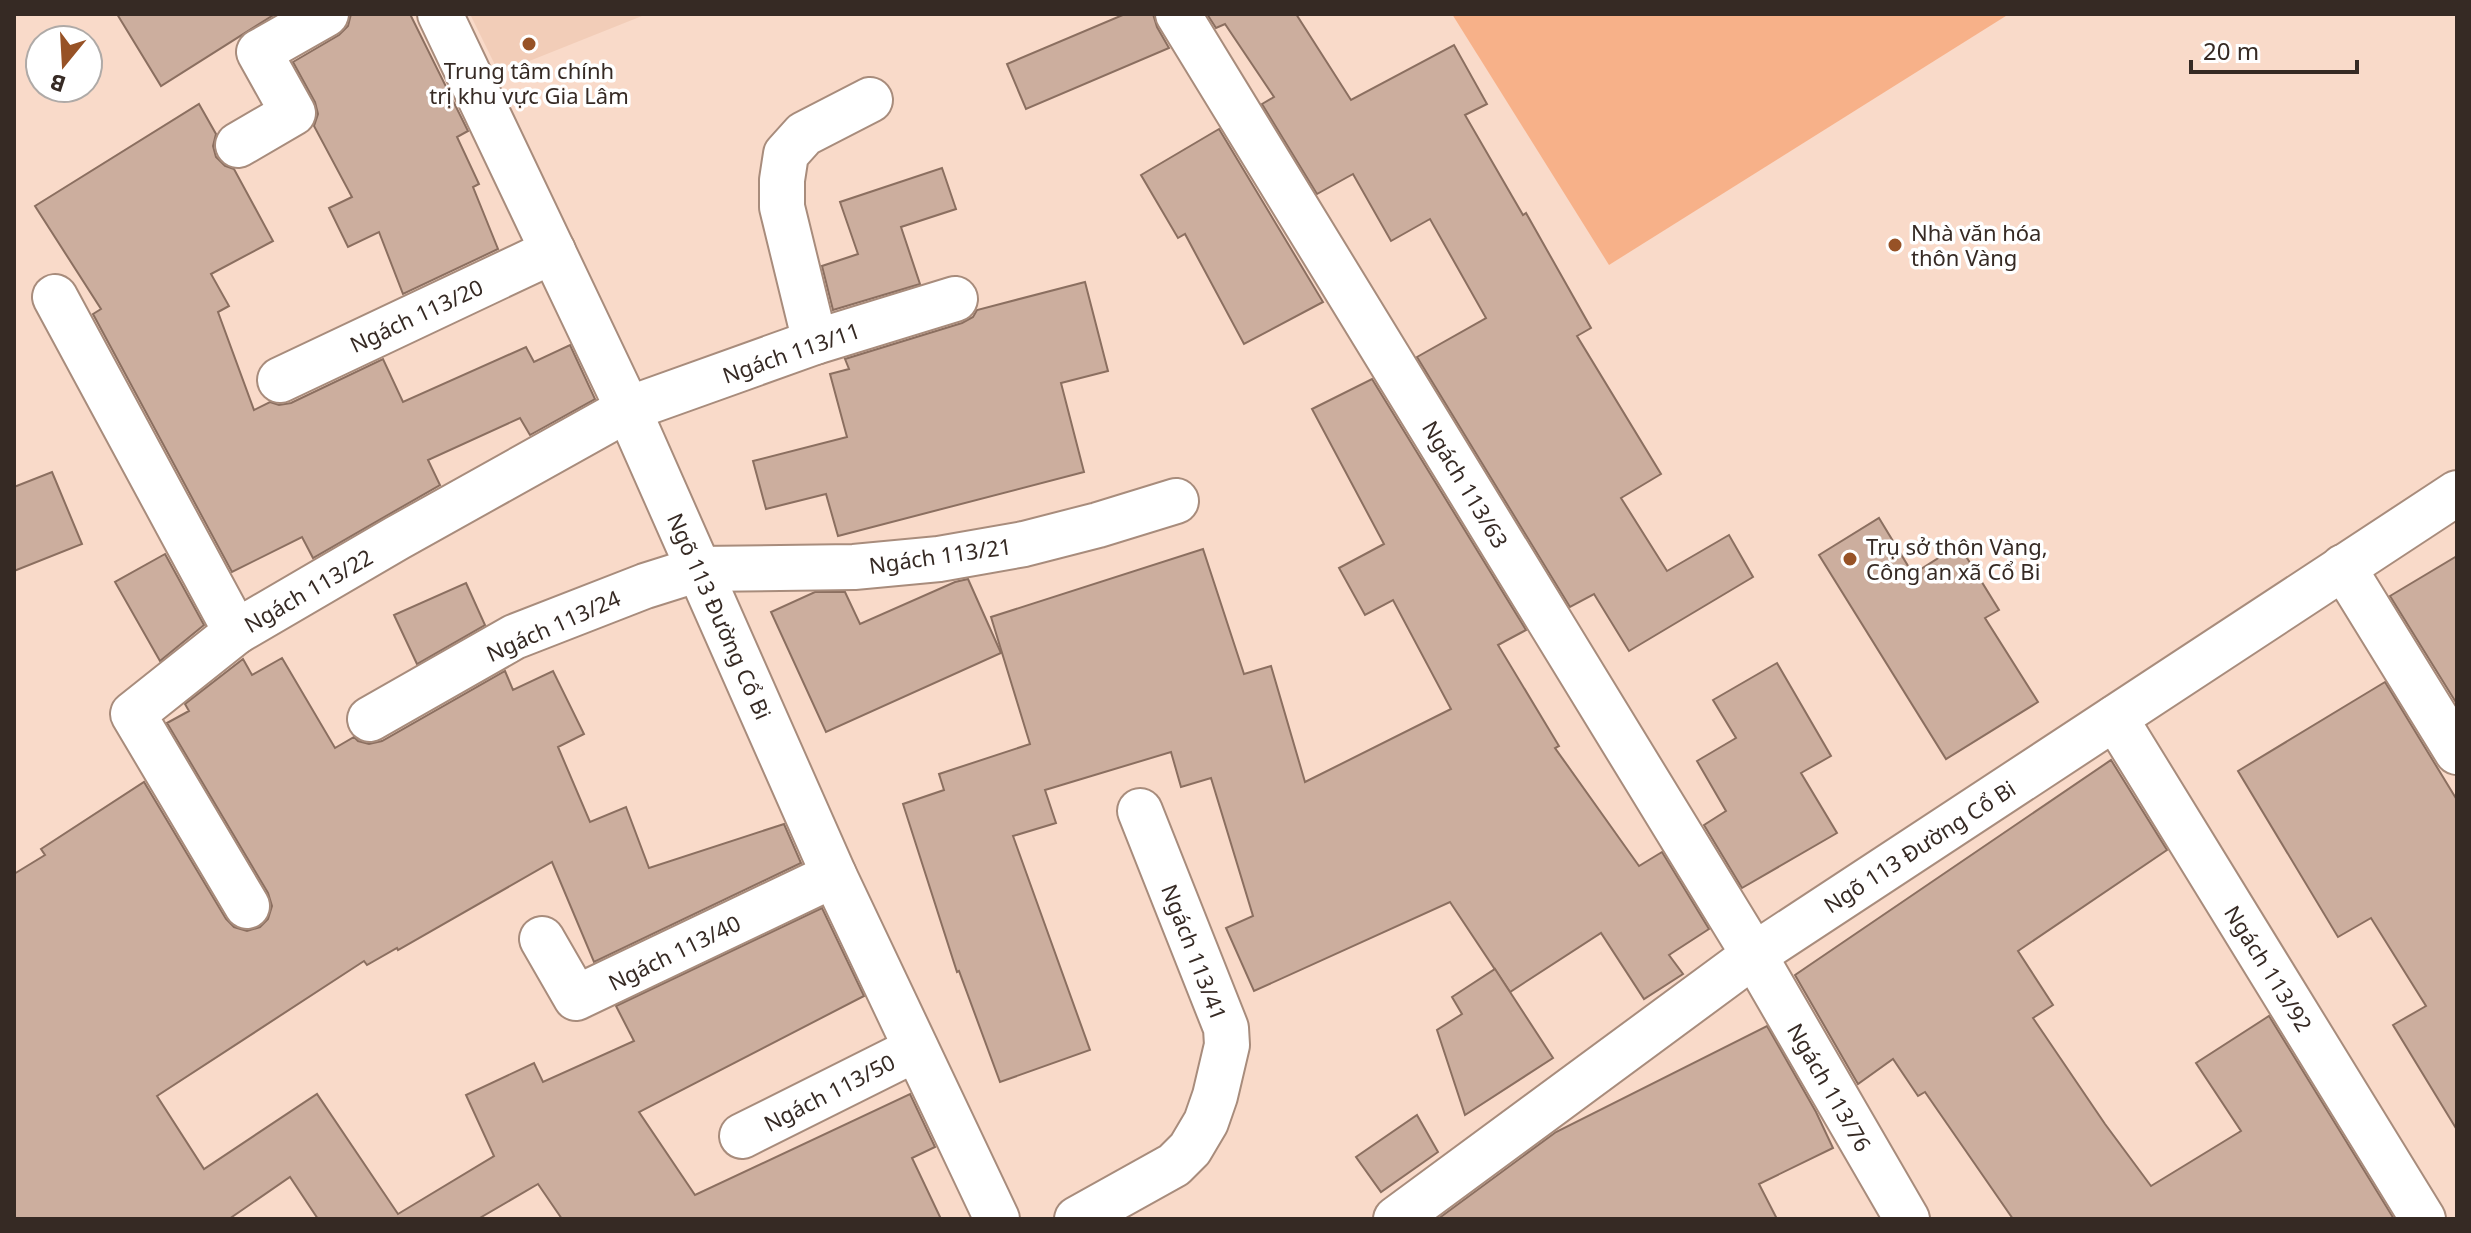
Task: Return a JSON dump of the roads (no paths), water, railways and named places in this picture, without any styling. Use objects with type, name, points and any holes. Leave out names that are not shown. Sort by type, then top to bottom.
[{"type":"street","points":[[238,145],[293,113],[259,52],[326,14]]},
{"type":"street","name":"Ngõ 113 Đường Cổ Bi","points":[[440,14],[628,409],[834,875],[997,1219]]},
{"type":"street","name":"Ngách 113/63","points":[[1178,14],[1754,955]]},
{"type":"street","points":[[815,342],[782,207],[786,154],[804,134],[870,100]]},
{"type":"street","name":"Ngách 113/20","points":[[280,380],[553,251]]},
{"type":"street","name":"Ngách 113/22","points":[[55,297],[236,632],[628,409]]},
{"type":"street","name":"Ngách 113/11","points":[[628,409],[815,342],[955,299]]},
{"type":"street","name":"Ngõ 113 Đường Cổ Bi","points":[[1396,1219],[1754,955],[2457,493]]},
{"type":"street","name":"Ngách 113/21","points":[[699,569],[854,567],[939,559],[1024,544],[1176,501]]},
{"type":"street","points":[[2343,567],[2457,752]]},
{"type":"street","name":"Ngách 113/24","points":[[370,719],[514,637],[645,586],[699,569]]},
{"type":"street","points":[[236,632],[133,714],[247,906]]},
{"type":"street","name":"Ngách 113/92","points":[[2115,718],[2423,1219]]},
{"type":"street","name":"Ngách 113/41","points":[[1077,1219],[1174,1165],[1190,1149],[1211,1109],[1227,1045],[1226,1028],[1140,811]]},
{"type":"street","name":"Ngách 113/40","points":[[542,939],[576,998],[834,875]]},
{"type":"street","name":"Ngách 113/76","points":[[1754,955],[1907,1219]]},
{"type":"street","name":"Ngách 113/50","points":[[742,1136],[916,1049]]},
{"type":"place","name":"Trung tâm chính trị khu vực Gia Lâm","points":[[529,44]]},
{"type":"place","name":"Nhà văn hóa thôn Vàng","points":[[1895,245]]},
{"type":"place","name":"Trụ sở thôn Vàng, Công an xã Cổ Bi","points":[[1850,559]]}]
